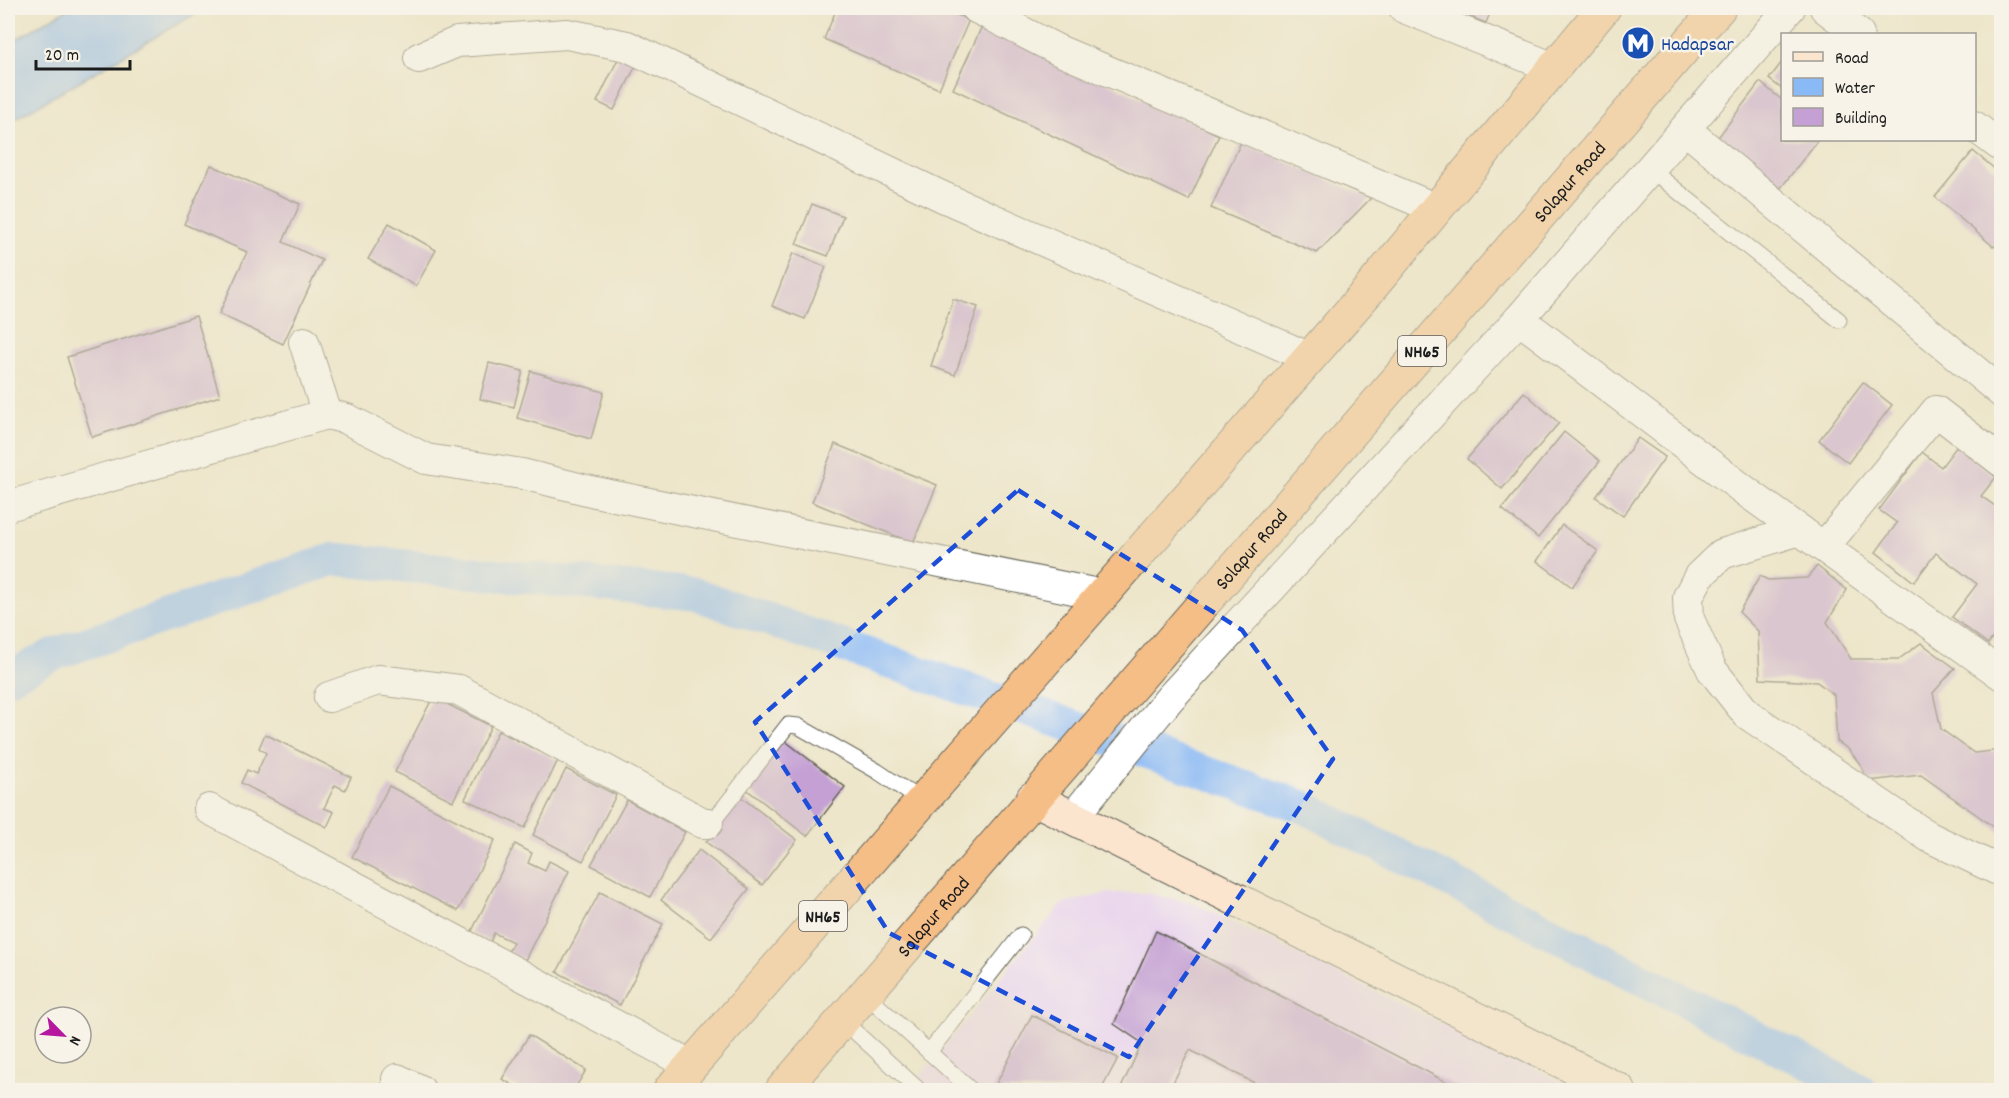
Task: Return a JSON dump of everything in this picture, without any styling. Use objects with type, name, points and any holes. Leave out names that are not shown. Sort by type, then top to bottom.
[{"type":"highway","name":"NH65","points":[[670,1090],[1310,357],[1604,8]]},
{"type":"highway","name":"Solapur Road","points":[[782,1090],[841,1019],[1719,8]]},
{"type":"street","points":[[976,8],[1058,50],[1437,209]]},
{"type":"street","points":[[1404,8],[1554,68]]},
{"type":"street","points":[[1082,805],[1163,706],[1519,319],[1790,8]]},
{"type":"street","points":[[1825,8],[1858,33]]},
{"type":"street","points":[[419,57],[457,42],[567,34],[627,45],[944,197],[1310,357]]},
{"type":"street","points":[[1976,128],[2001,147]]},
{"type":"street","points":[[1685,129],[2001,393]]},
{"type":"street","points":[[1519,319],[1800,530],[2001,675]]},
{"type":"street","points":[[304,342],[327,414]]},
{"type":"street","points":[[1824,547],[1936,411],[2001,462]]},
{"type":"street","points":[[8,506],[327,414],[348,419],[426,459],[522,474],[595,492],[1103,595]]},
{"type":"street","points":[[1800,530],[1722,554],[1699,576],[1688,597],[1689,619],[1712,670],[1747,714],[1929,837],[2001,872]]},
{"type":"street","points":[[329,698],[378,681],[459,690],[703,823],[708,823]]},
{"type":"street","points":[[1129,687],[1163,706]]},
{"type":"street","points":[[1033,798],[1082,805],[1618,1090]]},
{"type":"street","points":[[209,810],[692,1066]]},
{"type":"lane","points":[[1650,169],[1839,320]]},
{"type":"lane","points":[[708,823],[714,820],[788,725],[798,726],[923,802]]},
{"type":"lane","points":[[929,1052],[1021,935]]},
{"type":"lane","points":[[864,993],[971,1090]]},
{"type":"lane","points":[[841,1019],[919,1090]]},
{"type":"highlighted area","points":[[1018,490],[1242,630],[1333,759],[1129,1057],[889,933],[755,722]]},
{"type":"shaded area","points":[[1108,893],[1147,893],[1195,904],[1579,1090],[931,1090],[918,1078],[1062,904]]},
{"type":"water","points":[[69,8],[205,8],[8,123],[8,44]]},
{"type":"building","points":[[837,8],[941,8],[969,20],[939,89],[824,39]]},
{"type":"building","points":[[1447,8],[1492,8],[1486,23]]},
{"type":"building","points":[[983,24],[1219,135],[1189,200],[953,89]]},
{"type":"building","points":[[621,53],[638,61],[614,110],[597,102]]},
{"type":"building","points":[[1781,63],[1781,88],[1769,79]]},
{"type":"building","points":[[1760,82],[1781,99],[1781,141],[1817,141],[1780,189],[1716,140]]},
{"type":"building","points":[[1241,142],[1371,198],[1317,253],[1211,208]]},
{"type":"building","points":[[1973,151],[2002,175],[2002,238],[1994,247],[1935,197]]},
{"type":"building","points":[[211,165],[300,204],[283,242],[322,260],[283,344],[219,314],[247,252],[184,224]]},
{"type":"building","points":[[812,204],[843,216],[828,256],[796,244]]},
{"type":"building","points":[[389,223],[436,250],[416,286],[368,259]]},
{"type":"building","points":[[793,253],[826,267],[805,319],[772,306]]},
{"type":"building","points":[[953,299],[978,307],[955,375],[931,366]]},
{"type":"building","points":[[196,316],[220,396],[92,437],[67,357]]},
{"type":"building","points":[[489,363],[523,371],[514,407],[480,399]]},
{"type":"building","points":[[531,371],[604,392],[591,439],[517,418]]},
{"type":"building","points":[[1863,382],[1892,405],[1848,463],[1819,440]]},
{"type":"building","points":[[1524,392],[1559,423],[1502,489],[1467,459]]},
{"type":"building","points":[[1564,432],[1600,461],[1538,538],[1502,509]]},
{"type":"building","points":[[1638,438],[1665,457],[1623,516],[1596,497]]},
{"type":"building","points":[[835,444],[937,485],[913,543],[812,502]]},
{"type":"building","points":[[1957,446],[1996,477],[1981,496],[2002,511],[2002,626],[1988,644],[1952,617],[1977,584],[1936,553],[1914,582],[1876,552],[1897,523],[1879,510],[1922,452],[1941,467]]},
{"type":"building","points":[[1562,525],[1598,551],[1572,587],[1537,561]]},
{"type":"building","points":[[1817,566],[1847,590],[1827,622],[1851,659],[1899,659],[1921,643],[1955,668],[1933,693],[1941,729],[1974,753],[2002,750],[2002,835],[1921,775],[1868,781],[1860,764],[1849,750],[1837,741],[1834,695],[1817,682],[1760,679],[1758,631],[1739,612],[1760,576],[1768,580],[1807,578]]},
{"type":"building","points":[[433,697],[491,726],[453,801],[395,772]]},
{"type":"building","points":[[498,731],[558,760],[525,828],[465,799]]},
{"type":"building","points":[[265,734],[351,777],[345,790],[335,785],[324,808],[334,812],[327,827],[241,783],[247,770],[256,774],[266,753],[259,748]]},
{"type":"building","points":[[784,740],[845,787],[807,836],[746,789]]},
{"type":"building","points":[[566,769],[616,795],[583,861],[533,835]]},
{"type":"building","points":[[389,786],[495,840],[458,911],[352,857]]},
{"type":"building","points":[[741,797],[797,840],[762,885],[706,842]]},
{"type":"building","points":[[627,800],[685,832],[650,897],[591,865]]},
{"type":"building","points":[[515,844],[532,853],[528,863],[545,871],[549,861],[569,871],[525,960],[508,952],[513,942],[494,933],[490,942],[471,933]]},
{"type":"building","points":[[699,850],[749,889],[711,938],[661,900]]},
{"type":"building","points":[[600,892],[663,924],[620,1005],[557,972]]},
{"type":"building","points":[[1156,931],[1462,1090],[1268,1090],[1190,1050],[1169,1090],[1120,1090],[1142,1043],[1114,1024]]},
{"type":"building","points":[[1032,1015],[1118,1058],[1101,1090],[993,1090]]},
{"type":"building","points":[[529,1035],[586,1070],[574,1090],[521,1090],[502,1079]]},
{"type":"waterway","points":[[8,678],[52,655],[334,559],[695,594],[1304,807],[1860,1090]]},
{"type":"place","name":"Hadapsar","points":[[1638,43]]}]
